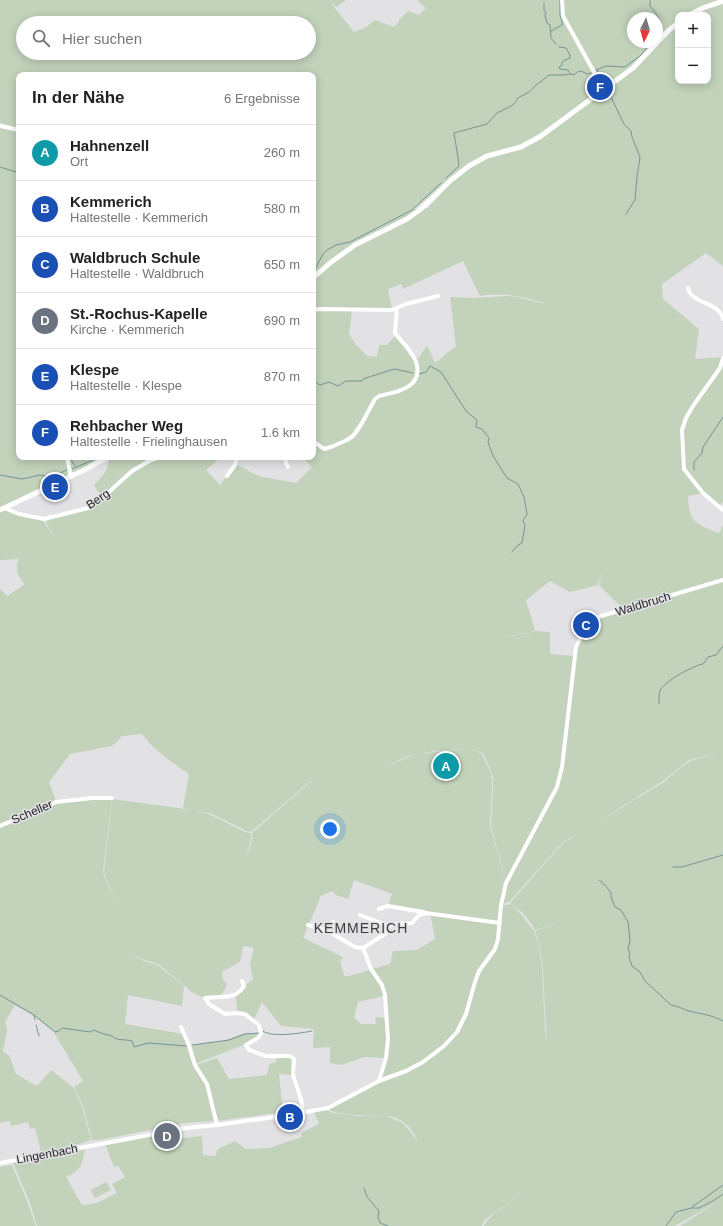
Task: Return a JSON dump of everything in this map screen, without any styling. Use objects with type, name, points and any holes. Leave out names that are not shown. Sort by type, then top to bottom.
[{"type":"main road","points":[[695,12],[723,1]]},
{"type":"main road","points":[[316,275],[349,249],[367,238],[407,219],[421,209],[451,180],[469,166],[487,156],[521,146],[536,139],[604,90],[639,62],[675,25]]},
{"type":"main road","points":[[2,509],[71,477],[102,460]]},
{"type":"street","points":[[562,0],[563,16],[604,90]]},
{"type":"street","points":[[0,126],[16,129]]},
{"type":"street","points":[[688,288],[690,294],[720,313],[723,319]]},
{"type":"street","points":[[316,310],[382,311],[438,296]]},
{"type":"street","points":[[316,443],[324,449],[332,448],[348,440],[358,430],[379,396],[408,387],[414,381],[417,374],[418,364],[395,333],[397,308]]},
{"type":"street","points":[[723,358],[720,368],[686,418],[682,430],[684,469],[703,493],[723,510]]},
{"type":"street","points":[[68,460],[71,477]]},
{"type":"street","name":"Berg","points":[[2,509],[44,519],[88,508],[99,501],[132,472],[151,460]]},
{"type":"street","points":[[227,476],[235,465],[236,460]]},
{"type":"street","points":[[285,460],[288,467]]},
{"type":"street","name":"Waldbruch","points":[[500,923],[501,905],[506,882],[557,788],[562,767],[576,647],[580,636],[587,627],[598,618],[723,580]]},
{"type":"street","name":"Scheller","points":[[0,826],[56,802],[92,798],[112,798]]},
{"type":"street","points":[[181,1027],[195,1065],[207,1084],[217,1125],[328,1108],[378,1081],[406,1071],[423,1062],[444,1046],[457,1032],[466,1014],[475,982],[480,971],[495,949],[500,923],[426,913],[388,906],[379,909]]},
{"type":"street","points":[[360,915],[389,926],[393,924],[412,924],[419,916],[426,913]]},
{"type":"street","points":[[328,931],[333,922]]},
{"type":"street","points":[[308,925],[328,931],[355,947],[363,948],[386,934],[389,926]]},
{"type":"street","points":[[363,948],[371,969],[382,985],[385,995],[388,1039],[386,1058],[378,1081]]},
{"type":"street","points":[[242,981],[244,986],[236,996],[205,998],[209,1004],[225,1014],[245,1014],[259,1025],[261,1034],[258,1038],[246,1044],[249,1050],[266,1056],[290,1056],[294,1059],[293,1075],[301,1099],[303,1113]]},
{"type":"street","name":"Lingenbach","points":[[0,1163],[186,1128],[217,1125]]},
{"type":"green space","points":[[0,0],[346,0],[337,7],[331,3],[354,32],[365,28],[375,20],[394,27],[408,11],[419,15],[426,8],[417,0],[561,0],[560,13],[601,89],[538,135],[520,145],[486,155],[468,164],[414,209],[428,208],[454,180],[470,167],[487,158],[522,149],[541,139],[634,69],[655,48],[663,48],[663,39],[675,27],[675,84],[711,84],[711,12],[698,12],[723,2],[723,266],[706,253],[662,284],[663,299],[699,329],[695,359],[723,357],[723,502],[719,506],[703,493],[688,496],[690,511],[695,521],[704,527],[719,533],[723,525],[723,578],[623,609],[599,585],[603,569],[598,585],[570,592],[550,581],[526,600],[535,631],[481,642],[537,631],[550,632],[550,654],[574,656],[561,767],[556,787],[506,881],[491,826],[493,776],[483,753],[475,751],[482,754],[492,776],[486,778],[492,777],[490,826],[506,882],[500,905],[499,922],[441,915],[499,923],[494,948],[476,976],[463,1019],[450,1039],[424,1060],[425,1062],[432,1058],[444,1048],[455,1036],[464,1022],[478,978],[497,946],[502,906],[510,904],[515,907],[534,931],[539,947],[542,968],[545,1030],[548,1047],[543,969],[540,949],[535,931],[560,922],[535,930],[524,915],[518,909],[510,903],[563,843],[582,832],[563,842],[509,902],[502,904],[508,883],[557,787],[563,768],[577,647],[586,631],[599,618],[723,581],[723,1226],[680,1226],[720,1200],[675,1226],[484,1226],[491,1217],[512,1201],[521,1192],[510,1202],[484,1220],[482,1226],[37,1226],[30,1203],[13,1163],[85,1149],[83,1159],[78,1169],[66,1177],[82,1205],[97,1203],[117,1193],[112,1184],[125,1177],[118,1166],[114,1167],[105,1144],[162,1133],[166,1143],[173,1143],[174,1139],[202,1136],[203,1155],[215,1156],[218,1149],[235,1141],[246,1149],[269,1148],[302,1137],[301,1133],[319,1124],[314,1112],[323,1109],[333,1113],[349,1115],[326,1109],[378,1082],[393,1077],[388,1076],[380,1079],[387,1058],[388,1021],[384,992],[380,981],[372,969],[390,964],[393,951],[417,950],[435,939],[430,913],[388,906],[392,894],[354,880],[348,899],[336,895],[332,891],[321,896],[303,938],[343,957],[340,962],[345,977],[370,970],[381,985],[384,996],[358,1002],[354,1017],[361,1024],[376,1024],[375,1017],[387,1018],[385,1058],[364,1057],[341,1065],[330,1063],[330,1047],[313,1048],[314,1029],[281,1026],[262,1002],[254,1020],[246,1014],[237,1011],[236,996],[244,986],[253,980],[250,963],[254,948],[243,946],[240,962],[222,972],[223,980],[227,984],[221,996],[205,998],[193,993],[158,964],[141,959],[124,948],[141,960],[157,965],[184,986],[182,1006],[128,995],[125,1024],[183,1034],[193,1066],[206,1085],[216,1121],[184,1123],[100,1140],[92,1140],[83,1106],[74,1087],[83,1081],[53,1031],[34,1016],[15,1005],[5,1022],[7,1029],[3,1052],[9,1055],[16,1074],[37,1086],[51,1070],[73,1087],[82,1106],[91,1140],[73,1146],[41,1152],[35,1128],[30,1129],[28,1122],[11,1126],[10,1121],[0,1123],[0,827],[56,802],[112,798],[103,872],[107,884],[119,906],[104,872],[112,799],[192,810],[183,808],[189,774],[158,751],[142,734],[122,736],[112,746],[70,754],[49,782],[56,801],[0,825],[0,589],[7,596],[25,584],[20,579],[17,569],[19,559],[0,560],[0,511],[4,509],[15,514],[42,519],[53,535],[46,523],[48,519],[52,516],[88,509],[109,494],[125,479],[152,460],[218,460],[206,470],[220,485],[236,464],[258,476],[296,483],[312,467],[305,460],[316,460],[316,444],[323,450],[350,440],[358,434],[374,402],[379,397],[409,388],[418,370],[415,358],[419,358],[427,345],[435,363],[456,346],[450,297],[474,298],[507,296],[549,305],[515,296],[489,295],[480,296],[463,261],[403,289],[401,284],[388,289],[392,309],[330,309],[352,311],[349,334],[356,345],[367,356],[377,357],[379,345],[387,345],[396,335],[414,360],[416,366],[415,375],[408,384],[381,394],[370,405],[359,427],[344,441],[331,447],[324,448],[316,442],[316,72],[16,72],[16,127],[0,123]],"holes":[[[459,749],[418,754],[442,750]],[[721,752],[690,761],[664,782],[587,829],[663,781],[689,760]],[[317,779],[309,783],[252,833],[252,841],[245,861],[251,840],[251,833],[245,832],[211,815],[194,810],[212,814],[251,832],[309,782]],[[349,1115],[380,1115],[357,1116]],[[385,1116],[398,1119],[410,1128],[418,1141],[403,1123]]]},
{"type":"green space","points":[[564,0],[721,0],[692,12],[675,12],[675,24],[663,35],[663,12],[627,12],[627,48],[650,48],[636,63],[607,85],[603,85],[563,13]]},
{"type":"green space","points":[[0,124],[16,128],[16,460],[67,460],[69,474],[0,508]]},
{"type":"green space","points":[[69,460],[99,460],[75,472],[72,472]]},
{"type":"green space","points":[[109,460],[152,460],[131,473],[102,498],[94,485],[104,473]]},
{"type":"green space","points":[[244,1033],[260,1034],[246,1044],[195,1064],[190,1046],[226,1040]]},
{"type":"green space","points":[[287,1057],[292,1060],[291,1075],[279,1074],[283,1112],[217,1121],[209,1090],[196,1065],[217,1058],[229,1079],[267,1075],[269,1064],[276,1062],[276,1059]]},
{"type":"green space","points":[[12,1165],[36,1226],[0,1226],[0,1167]]},
{"type":"green space","points":[[106,1182],[111,1190],[95,1198],[91,1190]]},
{"type":"waterway","points":[[551,31],[562,25],[560,0]]},
{"type":"waterway","points":[[650,0],[650,6],[654,12]]},
{"type":"waterway","points":[[544,3],[547,23],[550,25],[551,38],[556,44]]},
{"type":"waterway","points":[[559,47],[566,48],[570,55],[570,58],[563,61],[559,67],[560,69],[568,70],[570,73]]},
{"type":"waterway","points":[[596,70],[606,66],[625,67],[641,55],[647,48]]},
{"type":"waterway","points":[[597,70],[604,84]]},
{"type":"waterway","points":[[446,178],[458,167],[459,164],[454,133],[487,124],[497,113],[513,105],[518,98],[529,92],[549,75],[574,75],[581,71],[587,74],[591,73]]},
{"type":"waterway","points":[[608,91],[624,124],[631,131],[640,157],[635,200],[626,214]]},
{"type":"waterway","points":[[0,167],[16,172]]},
{"type":"waterway","points":[[316,267],[323,254],[327,250],[336,245],[350,242],[412,210],[441,183]]},
{"type":"waterway","points":[[419,374],[426,372],[430,366],[441,372],[466,411],[477,420],[476,427],[482,429],[489,438],[488,442],[493,456],[507,478],[518,484],[524,497],[527,514],[523,521],[525,525],[522,543],[512,552]]},
{"type":"waterway","points":[[316,382],[320,385],[329,382],[338,386],[346,381],[362,381],[363,379],[394,369],[413,373]]},
{"type":"waterway","points":[[694,470],[694,462],[702,453],[703,447],[723,417]]},
{"type":"waterway","points":[[71,460],[75,466]]},
{"type":"waterway","points":[[72,469],[93,460]]},
{"type":"waterway","points":[[0,475],[22,479],[40,475],[51,477],[67,470]]},
{"type":"waterway","points":[[659,704],[659,695],[662,687],[686,671],[703,664],[708,657],[716,655],[723,646]]},
{"type":"waterway","points":[[673,867],[682,867],[723,855]]},
{"type":"waterway","points":[[599,880],[611,893],[615,907],[621,910],[628,922],[630,941],[628,948],[630,953],[629,957],[632,966],[640,972],[645,981],[671,1005],[711,1016],[723,1021]]},
{"type":"waterway","points":[[0,995],[34,1015],[35,1020]]},
{"type":"waterway","points":[[34,1015],[55,1032],[62,1028],[90,1032],[93,1030],[112,1036],[116,1039],[132,1041],[134,1047],[148,1043],[186,1046]]},
{"type":"waterway","points":[[36,1025],[39,1036]]},
{"type":"waterway","points":[[263,1031],[279,1035],[312,1031]]},
{"type":"waterway","points":[[192,1045],[229,1040],[245,1034],[259,1033]]},
{"type":"waterway","points":[[692,1207],[723,1185]]},
{"type":"waterway","points":[[364,1188],[367,1197],[379,1211],[378,1217],[380,1223],[388,1226]]},
{"type":"waterway","points":[[666,1226],[676,1212],[691,1208],[699,1208],[723,1194]]},
{"type":"place","name":"Rehbacher Weg","points":[[600,87]]},
{"type":"place","name":"Klespe","points":[[55,487]]},
{"type":"place","name":"Waldbruch Schule","points":[[586,625]]},
{"type":"place","name":"Hahnenzell","points":[[446,766]]},
{"type":"place","name":"Kemmerich","points":[[290,1117]]},
{"type":"place","name":"St.-Rochus-Kapelle","points":[[167,1136]]},
{"type":"district","name":"KEMMERICH","points":[[361,928]]}]
